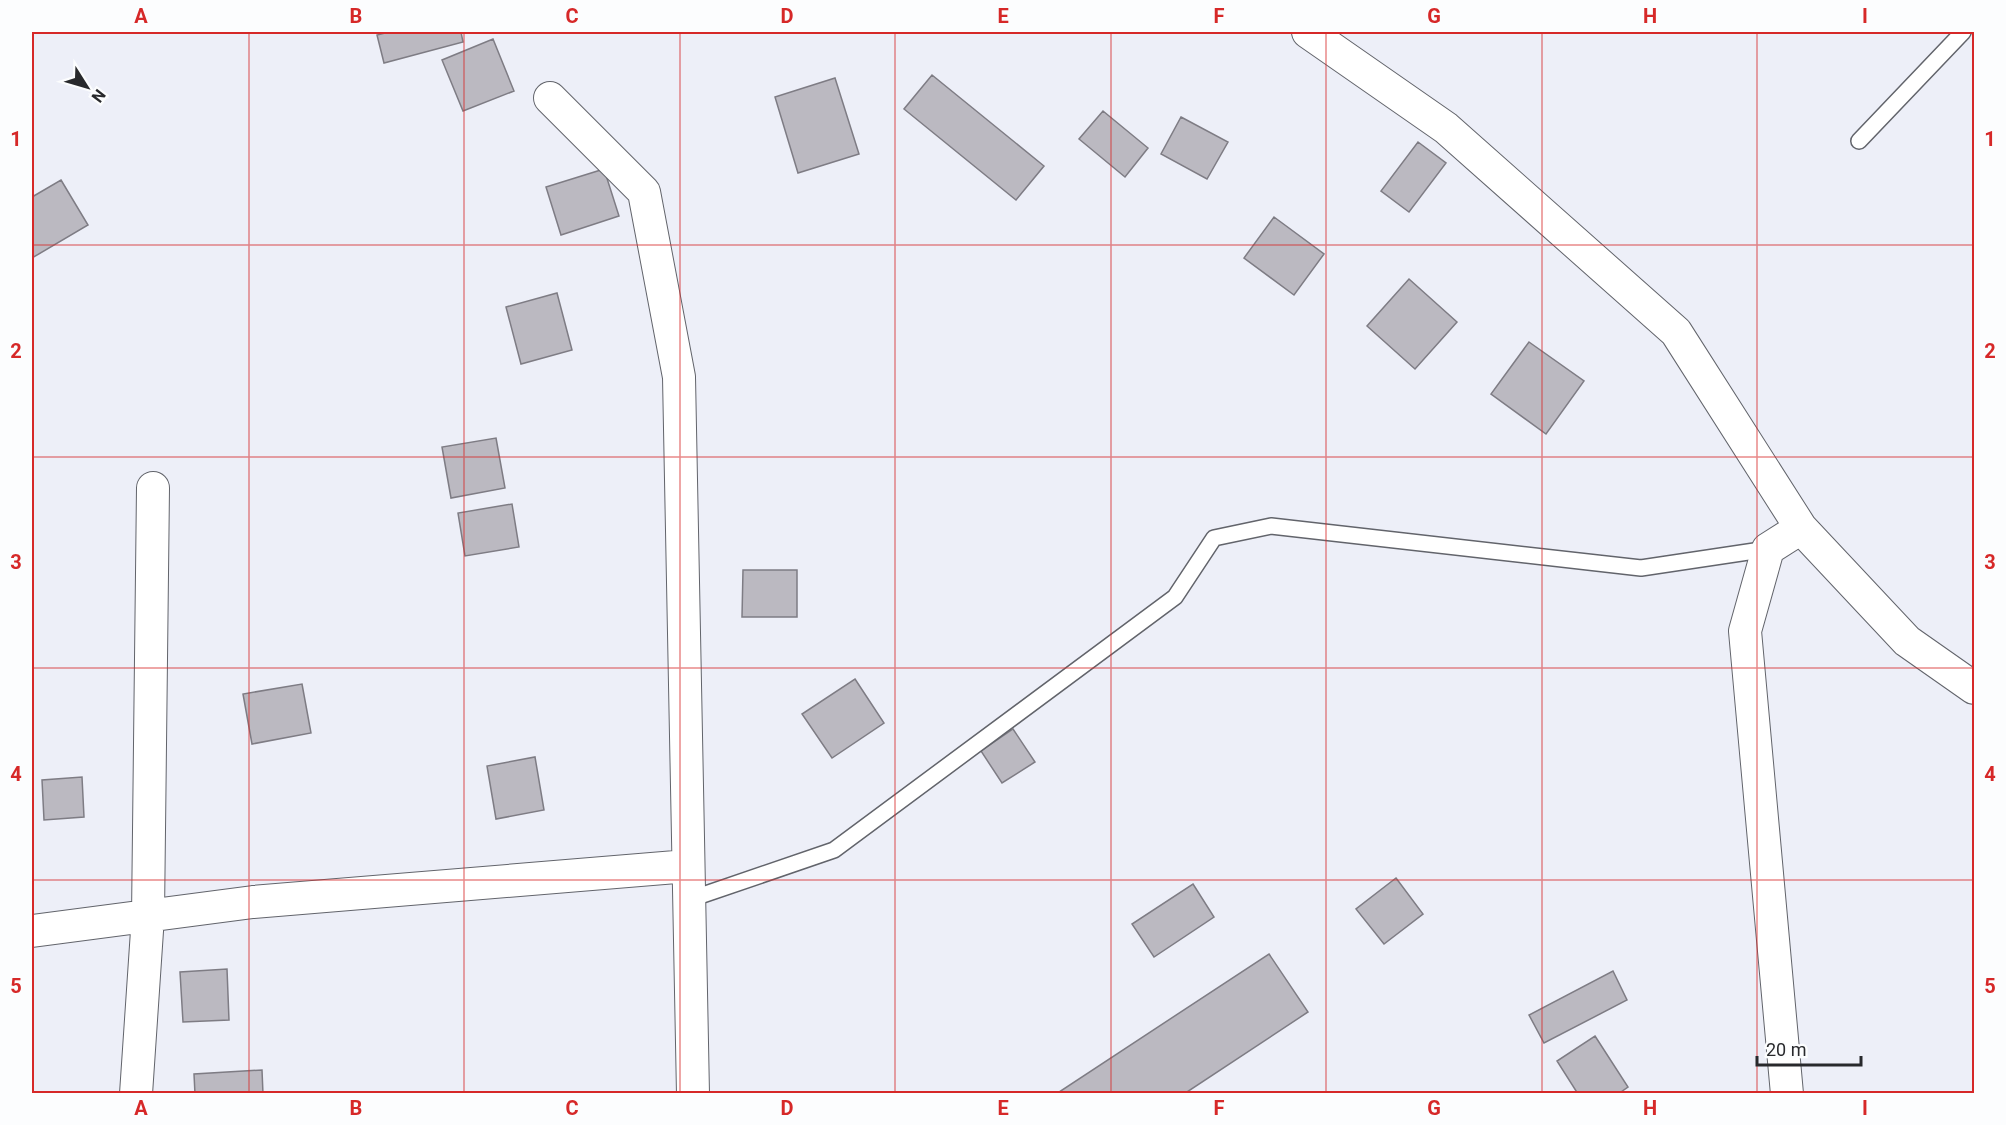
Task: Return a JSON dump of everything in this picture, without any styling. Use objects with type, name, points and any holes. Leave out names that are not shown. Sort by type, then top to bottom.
[{"type":"street","points":[[1308,32],[1446,128],[1676,332],[1801,528],[1907,641],[1974,688]]},
{"type":"street","points":[[550,98],[644,192],[679,377],[693,1094]]},
{"type":"street","points":[[136,1094],[148,916],[153,488]]},
{"type":"street","points":[[1788,1094],[1745,631],[1767,549],[1801,528]]},
{"type":"street","points":[[32,931],[253,902],[688,866]]},
{"type":"lane","points":[[1859,141],[1963,32]]},
{"type":"lane","points":[[688,900],[834,850],[1175,597],[1214,538],[1271,526],[1641,568],[1767,549]]},
{"type":"building","points":[[389,32],[461,32],[463,42],[384,63],[377,35]]},
{"type":"building","points":[[493,39],[514,91],[463,111],[442,60]]},
{"type":"building","points":[[932,75],[1044,166],[1016,200],[904,109]]},
{"type":"building","points":[[835,78],[859,154],[798,173],[775,97]]},
{"type":"building","points":[[1103,111],[1148,148],[1125,177],[1079,139]]},
{"type":"building","points":[[1181,117],[1228,142],[1207,179],[1161,154]]},
{"type":"building","points":[[1418,142],[1446,163],[1409,212],[1381,191]]},
{"type":"building","points":[[604,169],[619,216],[561,235],[546,187]]},
{"type":"building","points":[[61,180],[88,225],[32,258],[32,197]]},
{"type":"building","points":[[1274,217],[1324,254],[1294,295],[1244,258]]},
{"type":"building","points":[[1409,279],[1457,322],[1415,369],[1367,326]]},
{"type":"building","points":[[557,293],[572,350],[521,364],[506,307]]},
{"type":"building","points":[[1529,342],[1584,381],[1546,434],[1491,394]]},
{"type":"building","points":[[496,438],[505,488],[451,498],[442,447]]},
{"type":"building","points":[[512,504],[519,547],[465,556],[458,513]]},
{"type":"building","points":[[743,570],[797,570],[797,617],[742,617]]},
{"type":"building","points":[[855,679],[884,723],[832,758],[802,714]]},
{"type":"building","points":[[302,684],[311,733],[252,744],[243,694]]},
{"type":"building","points":[[1013,729],[1035,762],[1002,783],[981,751]]},
{"type":"building","points":[[535,757],[544,810],[496,819],[487,766]]},
{"type":"building","points":[[82,777],[84,817],[44,820],[42,780]]},
{"type":"building","points":[[1396,878],[1423,914],[1384,944],[1356,909]]},
{"type":"building","points":[[1193,884],[1214,917],[1154,957],[1132,924]]},
{"type":"building","points":[[1269,954],[1308,1012],[1184,1094],[1056,1094]]},
{"type":"building","points":[[227,969],[229,1020],[183,1022],[180,972]]},
{"type":"building","points":[[1613,971],[1627,1000],[1544,1043],[1529,1015]]},
{"type":"building","points":[[1595,1036],[1628,1087],[1618,1094],[1578,1094],[1557,1061]]},
{"type":"building","points":[[262,1070],[263,1094],[195,1094],[194,1074]]}]
